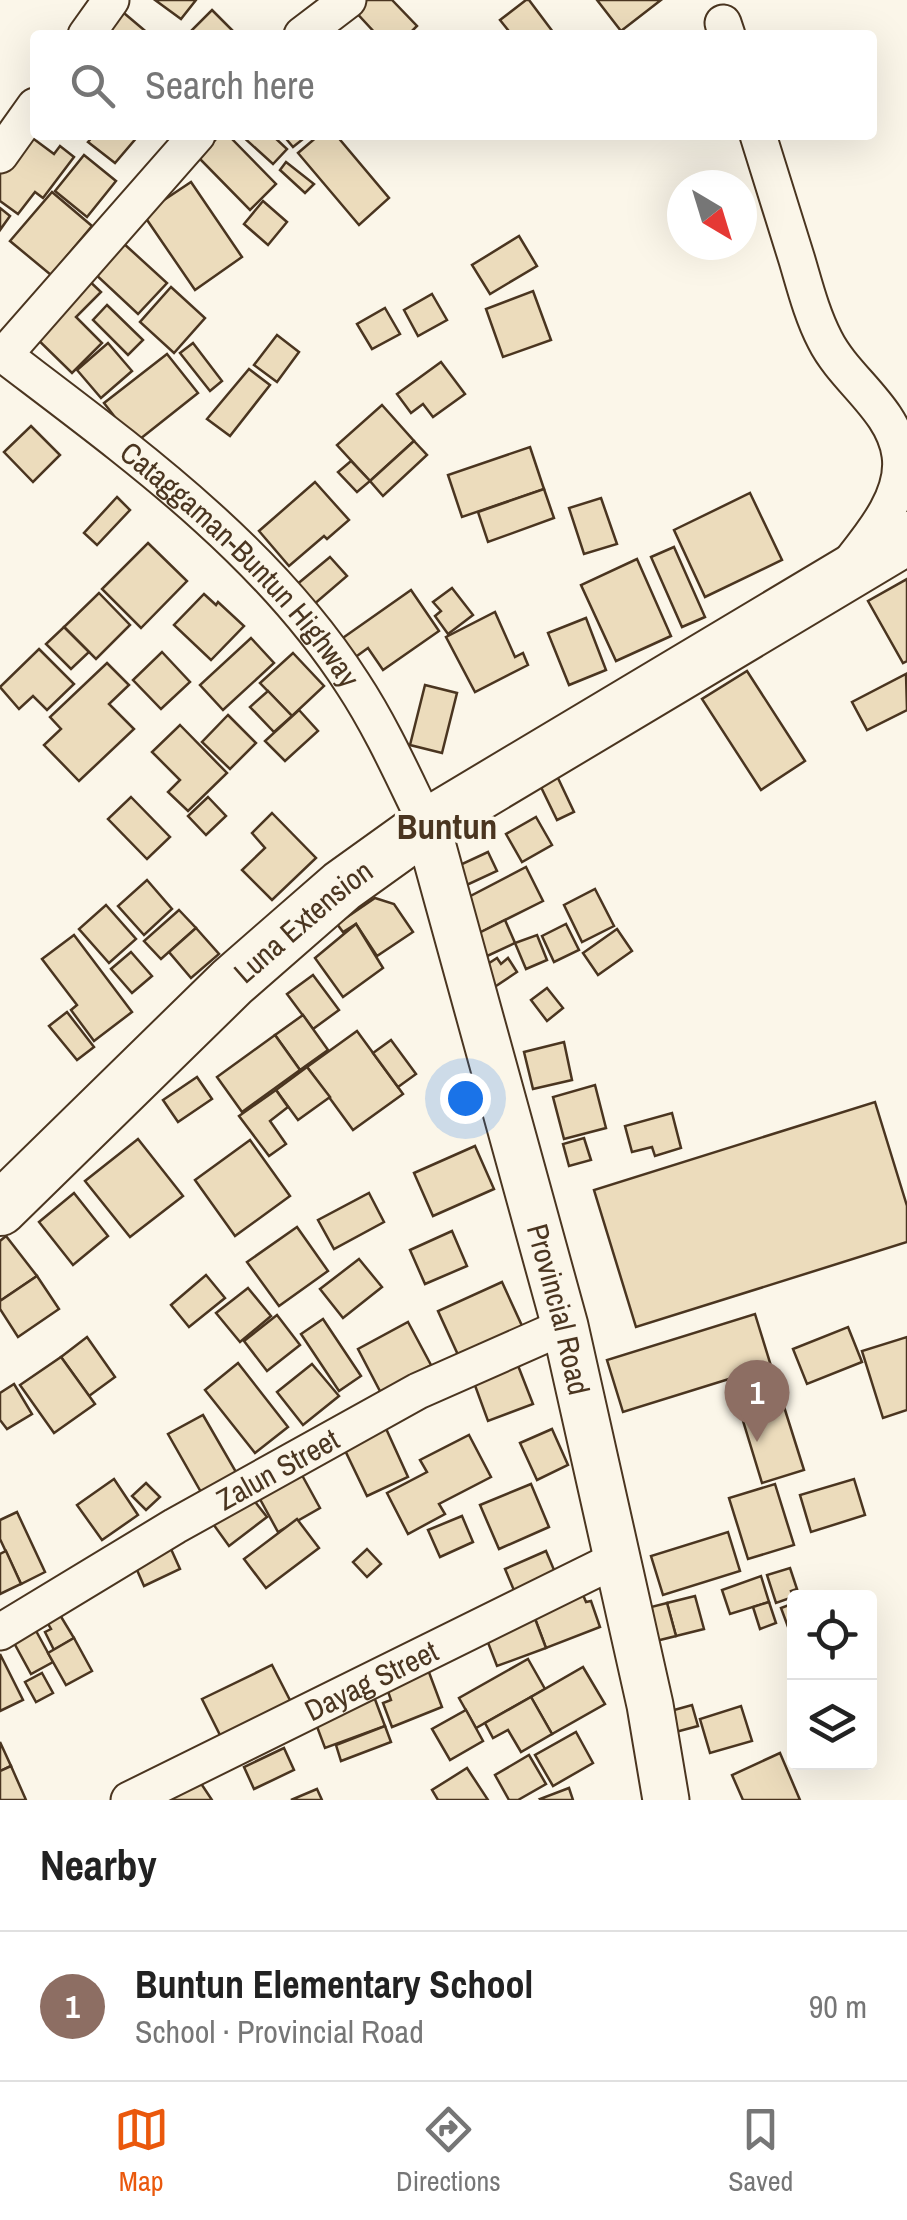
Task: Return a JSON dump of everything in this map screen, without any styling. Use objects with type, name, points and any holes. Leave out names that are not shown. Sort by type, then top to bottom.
[{"type":"highway","name":"Luna Extension","points":[[0,1209],[232,982],[342,886],[427,826],[907,538]]},
{"type":"main road","name":"Provincial Road","points":[[427,826],[564,1326],[650,1705],[666,1800]]},
{"type":"street","points":[[90,30],[111,0]]},
{"type":"street","points":[[309,30],[348,0]]},
{"type":"street","points":[[0,155],[30,113]]},
{"type":"street","points":[[2,353],[193,140]]},
{"type":"street","points":[[760,140],[815,320],[836,360],[884,417],[900,452],[901,471],[896,489],[874,533],[836,581]]},
{"type":"street","name":"Cataggaman-Buntun Highway","points":[[2,353],[224,532],[280,588],[353,683],[427,826]]},
{"type":"street","name":"Zalun Street","points":[[0,1632],[176,1526],[418,1391],[564,1326]]},
{"type":"street","name":"Dayag Street","points":[[128,1800],[615,1560]]},
{"type":"building","points":[[155,0],[196,0],[181,19]]},
{"type":"building","points":[[362,0],[392,0],[417,26],[413,30],[372,30],[353,9]]},
{"type":"building","points":[[529,0],[552,30],[508,30],[500,20]]},
{"type":"building","points":[[597,0],[661,0],[622,30]]},
{"type":"building","points":[[118,8],[144,30],[99,30]]},
{"type":"building","points":[[212,10],[232,30],[192,30]]},
{"type":"building","points":[[23,131],[30,140],[54,154],[60,146],[74,157],[43,198],[35,192],[18,214],[0,201],[0,160]]},
{"type":"building","points":[[90,140],[135,140],[115,163]]},
{"type":"building","points":[[215,140],[233,140],[276,184],[250,210],[198,157]]},
{"type":"building","points":[[247,140],[277,140],[287,149],[273,164]]},
{"type":"building","points":[[313,140],[340,140],[389,198],[359,225],[298,153]]},
{"type":"building","points":[[84,155],[116,181],[87,217],[55,191]]},
{"type":"building","points":[[286,162],[314,184],[305,193],[280,170]]},
{"type":"building","points":[[191,182],[242,257],[195,290],[143,214]]},
{"type":"building","points":[[52,192],[92,226],[51,275],[10,241]]},
{"type":"building","points":[[263,201],[287,222],[268,245],[244,224]]},
{"type":"building","points":[[0,208],[10,216],[0,230]]},
{"type":"building","points":[[519,236],[537,266],[490,294],[472,265]]},
{"type":"building","points":[[122,242],[167,283],[138,314],[93,272]]},
{"type":"building","points":[[84,276],[101,292],[76,317],[102,343],[72,373],[29,331]]},
{"type":"building","points":[[171,287],[205,318],[174,353],[140,322]]},
{"type":"building","points":[[533,291],[551,340],[503,357],[486,309]]},
{"type":"building","points":[[432,294],[447,320],[418,336],[404,310]]},
{"type":"building","points":[[107,305],[143,340],[128,355],[93,320]]},
{"type":"building","points":[[385,308],[400,334],[372,349],[357,324]]},
{"type":"building","points":[[277,335],[299,352],[277,382],[254,365]]},
{"type":"building","points":[[108,343],[132,371],[101,398],[77,370]]},
{"type":"building","points":[[193,343],[222,381],[210,391],[180,353]]},
{"type":"building","points":[[167,354],[198,393],[135,443],[104,403]]},
{"type":"building","points":[[441,362],[465,394],[433,417],[423,404],[411,413],[397,394]]},
{"type":"building","points":[[249,369],[270,385],[230,436],[207,419]]},
{"type":"building","points":[[382,405],[414,441],[370,481],[337,445]]},
{"type":"building","points":[[31,426],[60,455],[33,482],[4,452]]},
{"type":"building","points":[[414,441],[427,455],[383,496],[370,481]]},
{"type":"building","points":[[530,447],[544,489],[462,517],[448,475]]},
{"type":"building","points":[[351,461],[370,481],[357,492],[338,472]]},
{"type":"building","points":[[315,482],[349,520],[289,566],[259,531]]},
{"type":"building","points":[[544,489],[554,518],[488,542],[478,512]]},
{"type":"building","points":[[750,493],[782,560],[705,597],[674,530]]},
{"type":"building","points":[[117,497],[130,510],[97,545],[84,533]]},
{"type":"building","points":[[601,498],[617,544],[584,554],[569,508]]},
{"type":"building","points":[[148,543],[187,581],[141,628],[102,589]]},
{"type":"building","points":[[674,547],[705,617],[682,627],[651,557]]},
{"type":"building","points":[[330,557],[347,576],[312,606],[295,586]]},
{"type":"building","points":[[637,559],[671,636],[616,661],[581,585]]},
{"type":"building","points":[[907,579],[907,661],[903,663],[868,601]]},
{"type":"building","points":[[452,588],[473,615],[448,634],[435,616],[441,611],[433,602]]},
{"type":"building","points":[[411,590],[439,631],[383,670],[368,648],[350,661],[337,642]]},
{"type":"building","points":[[99,593],[130,625],[96,659],[64,627]]},
{"type":"building","points":[[204,594],[244,626],[211,660],[174,625]]},
{"type":"building","points":[[495,612],[515,657],[523,653],[528,665],[475,692],[446,637]]},
{"type":"building","points":[[586,618],[606,670],[569,685],[548,633]]},
{"type":"building","points":[[64,627],[89,652],[71,669],[46,644]]},
{"type":"building","points":[[251,638],[274,663],[223,710],[200,685]]},
{"type":"building","points":[[39,649],[74,684],[47,710],[33,696],[19,709],[0,687]]},
{"type":"building","points":[[162,652],[190,682],[161,709],[133,680]]},
{"type":"building","points":[[293,653],[324,686],[292,716],[260,683]]},
{"type":"building","points":[[107,663],[129,685],[109,704],[134,729],[79,781],[44,745],[61,729],[50,717]]},
{"type":"building","points":[[747,671],[805,761],[761,790],[702,699]]},
{"type":"building","points":[[906,674],[907,710],[867,730],[852,702]]},
{"type":"building","points":[[425,685],[457,693],[442,753],[410,745]]},
{"type":"building","points":[[268,691],[292,716],[274,732],[250,707]]},
{"type":"building","points":[[299,710],[318,731],[285,761],[265,741]]},
{"type":"building","points":[[228,715],[256,743],[230,769],[202,742]]},
{"type":"building","points":[[180,725],[227,773],[188,811],[168,792],[180,780],[152,752]]},
{"type":"building","points":[[557,776],[574,812],[557,820],[540,785]]},
{"type":"building","points":[[131,797],[170,837],[147,859],[108,819]]},
{"type":"building","points":[[208,797],[226,816],[206,835],[188,816]]},
{"type":"building","points":[[272,813],[316,858],[272,900],[242,870],[265,848],[252,833]]},
{"type":"building","points":[[536,817],[552,845],[522,862],[506,834]]},
{"type":"building","points":[[488,852],[497,871],[458,889],[449,870]]},
{"type":"building","points":[[526,867],[543,901],[475,935],[459,902]]},
{"type":"building","points":[[147,880],[172,909],[144,935],[118,906]]},
{"type":"building","points":[[595,889],[614,926],[582,942],[564,905]]},
{"type":"building","points":[[375,898],[394,904],[413,932],[377,956],[356,924],[343,932],[337,924]]},
{"type":"building","points":[[106,905],[136,939],[109,963],[79,929]]},
{"type":"building","points":[[179,910],[196,928],[161,959],[144,941]]},
{"type":"building","points":[[505,920],[515,943],[485,957],[475,935]]},
{"type":"building","points":[[356,924],[383,968],[343,997],[315,958]]},
{"type":"building","points":[[566,924],[579,950],[554,962],[542,936]]},
{"type":"building","points":[[196,928],[219,954],[191,978],[169,952]]},
{"type":"building","points":[[617,929],[632,951],[598,975],[583,953]]},
{"type":"building","points":[[74,935],[132,1012],[94,1041],[71,1010],[77,1005],[42,959]]},
{"type":"building","points":[[537,935],[547,960],[526,969],[515,943]]},
{"type":"building","points":[[131,952],[152,976],[132,993],[111,969]]},
{"type":"building","points":[[497,958],[501,964],[508,958],[517,972],[493,988],[480,969]]},
{"type":"building","points":[[313,975],[339,1010],[313,1029],[287,994]]},
{"type":"building","points":[[547,988],[563,1008],[547,1021],[531,1000]]},
{"type":"building","points":[[67,1012],[94,1047],[77,1060],[49,1026]]},
{"type":"building","points":[[303,1015],[328,1050],[300,1070],[275,1035]]},
{"type":"building","points":[[357,1031],[403,1094],[353,1130],[307,1067]]},
{"type":"building","points":[[275,1035],[300,1070],[242,1112],[217,1077]]},
{"type":"building","points":[[391,1040],[416,1074],[398,1087],[373,1053]]},
{"type":"building","points":[[564,1042],[572,1080],[533,1089],[524,1052]]},
{"type":"building","points":[[307,1067],[330,1097],[298,1120],[276,1090]]},
{"type":"building","points":[[197,1077],[212,1099],[178,1122],[163,1100]]},
{"type":"building","points":[[595,1085],[606,1128],[564,1139],[553,1097]]},
{"type":"building","points":[[276,1090],[288,1107],[270,1121],[286,1144],[269,1156],[239,1116]]},
{"type":"building","points":[[875,1102],[907,1206],[907,1242],[636,1327],[594,1190]]},
{"type":"building","points":[[672,1113],[681,1148],[655,1156],[652,1147],[632,1152],[625,1126]]},
{"type":"building","points":[[584,1138],[591,1160],[569,1166],[563,1144]]},
{"type":"building","points":[[138,1139],[183,1196],[130,1237],[85,1181]]},
{"type":"building","points":[[250,1140],[290,1196],[235,1236],[195,1180]]},
{"type":"building","points":[[475,1146],[494,1189],[433,1216],[414,1173]]},
{"type":"building","points":[[74,1193],[108,1236],[73,1265],[39,1222]]},
{"type":"building","points":[[369,1193],[384,1222],[334,1249],[318,1220]]},
{"type":"building","points":[[297,1227],[328,1271],[279,1306],[247,1262]]},
{"type":"building","points":[[452,1231],[467,1266],[425,1284],[410,1250]]},
{"type":"building","points":[[6,1236],[37,1276],[0,1301],[0,1241]]},
{"type":"building","points":[[359,1259],[382,1287],[343,1318],[320,1289]]},
{"type":"building","points":[[206,1275],[225,1298],[189,1327],[171,1305]]},
{"type":"building","points":[[37,1276],[59,1309],[18,1337],[0,1309],[0,1301]]},
{"type":"building","points":[[502,1282],[523,1328],[459,1357],[438,1311]]},
{"type":"building","points":[[248,1288],[271,1316],[240,1342],[216,1313]]},
{"type":"building","points":[[755,1314],[771,1366],[623,1412],[607,1360]]},
{"type":"building","points":[[277,1315],[300,1345],[267,1371],[244,1341]]},
{"type":"building","points":[[323,1319],[361,1376],[339,1391],[301,1334]]},
{"type":"building","points":[[408,1322],[431,1365],[381,1393],[358,1349]]},
{"type":"building","points":[[848,1327],[862,1362],[807,1384],[793,1349]]},
{"type":"building","points":[[87,1337],[115,1377],[89,1396],[61,1357]]},
{"type":"building","points":[[907,1337],[907,1410],[883,1418],[862,1351]]},
{"type":"building","points":[[61,1357],[95,1404],[54,1433],[20,1385]]},
{"type":"building","points":[[238,1363],[288,1427],[255,1453],[205,1390]]},
{"type":"building","points":[[517,1363],[533,1404],[488,1421],[473,1380]]},
{"type":"building","points":[[312,1364],[339,1396],[303,1425],[277,1392]]},
{"type":"building","points":[[774,1375],[804,1470],[762,1483],[733,1388]]},
{"type":"building","points":[[14,1384],[32,1414],[7,1429],[0,1420],[0,1393]]},
{"type":"building","points":[[203,1415],[236,1472],[201,1492],[168,1434]]},
{"type":"building","points":[[383,1422],[408,1477],[367,1496],[341,1442]]},
{"type":"building","points":[[552,1429],[568,1465],[537,1480],[520,1443]]},
{"type":"building","points":[[469,1435],[491,1477],[439,1504],[445,1514],[408,1534],[387,1493],[427,1472],[420,1460]]},
{"type":"building","points":[[297,1466],[320,1508],[278,1532],[255,1490]]},
{"type":"building","points":[[114,1479],[138,1515],[102,1540],[77,1505]]},
{"type":"building","points":[[854,1479],[865,1515],[811,1532],[800,1495]]},
{"type":"building","points":[[146,1483],[160,1497],[146,1510],[132,1496]]},
{"type":"building","points":[[531,1484],[549,1527],[499,1549],[480,1505]]},
{"type":"building","points":[[775,1484],[794,1545],[748,1559],[729,1498]]},
{"type":"building","points":[[248,1493],[267,1517],[229,1546],[211,1521]]},
{"type":"building","points":[[17,1512],[45,1572],[21,1584],[0,1539],[0,1520]]},
{"type":"building","points":[[462,1516],[473,1542],[440,1557],[428,1530]]},
{"type":"building","points":[[297,1519],[319,1548],[266,1588],[244,1559]]},
{"type":"building","points":[[728,1532],[740,1571],[663,1595],[651,1556]]},
{"type":"building","points":[[166,1538],[180,1569],[144,1586],[130,1554]]},
{"type":"building","points":[[367,1549],[381,1564],[367,1577],[353,1562]]},
{"type":"building","points":[[6,1551],[21,1584],[0,1594],[0,1554]]},
{"type":"building","points":[[546,1551],[557,1577],[516,1595],[505,1569]]},
{"type":"building","points":[[790,1568],[797,1589],[787,1590],[787,1599],[776,1603],[767,1575]]},
{"type":"building","points":[[761,1576],[769,1602],[730,1614],[722,1590]]},
{"type":"building","points":[[581,1590],[586,1602],[591,1601],[600,1627],[546,1648],[531,1608]]},
{"type":"building","points":[[695,1596],[704,1629],[676,1636],[667,1603]]},
{"type":"building","points":[[769,1602],[776,1623],[760,1629],[753,1607]]},
{"type":"building","points":[[667,1603],[676,1636],[656,1641],[643,1609]]},
{"type":"building","points":[[531,1608],[546,1648],[497,1666],[482,1627]]},
{"type":"building","points":[[60,1615],[74,1638],[54,1650],[45,1632],[51,1629],[47,1622]]},
{"type":"building","points":[[35,1629],[53,1662],[31,1674],[13,1641]]},
{"type":"building","points":[[74,1638],[92,1671],[66,1685],[48,1653]]},
{"type":"building","points":[[0,1654],[23,1700],[0,1711]]},
{"type":"building","points":[[528,1659],[545,1689],[476,1728],[459,1698]]},
{"type":"building","points":[[272,1665],[295,1710],[225,1745],[202,1699]]},
{"type":"building","points":[[427,1667],[442,1707],[392,1727],[383,1703],[391,1700],[385,1683]]},
{"type":"building","points":[[583,1667],[605,1704],[552,1734],[531,1697]]},
{"type":"building","points":[[42,1673],[53,1693],[36,1702],[25,1682]]},
{"type":"building","points":[[373,1694],[385,1726],[325,1748],[313,1716]]},
{"type":"building","points":[[531,1697],[552,1734],[521,1752],[508,1730],[493,1738],[485,1723]]},
{"type":"building","points":[[692,1705],[698,1726],[672,1733],[667,1712]]},
{"type":"building","points":[[741,1706],[752,1741],[710,1753],[700,1719]]},
{"type":"building","points":[[466,1710],[483,1741],[450,1760],[432,1729]]},
{"type":"building","points":[[385,1726],[391,1742],[341,1761],[336,1745]]},
{"type":"building","points":[[576,1732],[593,1763],[553,1786],[535,1755]]},
{"type":"building","points":[[0,1742],[11,1766],[0,1771]]},
{"type":"building","points":[[284,1748],[294,1770],[254,1789],[244,1767]]},
{"type":"building","points":[[780,1753],[800,1800],[743,1800],[732,1775]]},
{"type":"building","points":[[529,1755],[546,1784],[518,1800],[509,1800],[495,1775]]},
{"type":"building","points":[[11,1766],[26,1800],[0,1800],[0,1771]]},
{"type":"building","points":[[467,1768],[488,1800],[438,1800],[432,1790]]},
{"type":"building","points":[[198,1779],[212,1800],[166,1800]]},
{"type":"building","points":[[569,1788],[573,1800],[540,1799]]},
{"type":"building","points":[[317,1789],[322,1800],[291,1800]]},
{"type":"place","name":"Buntun Elementary School","points":[[757,1442]]},
{"type":"district","name":"Buntun","points":[[447,826]]}]
